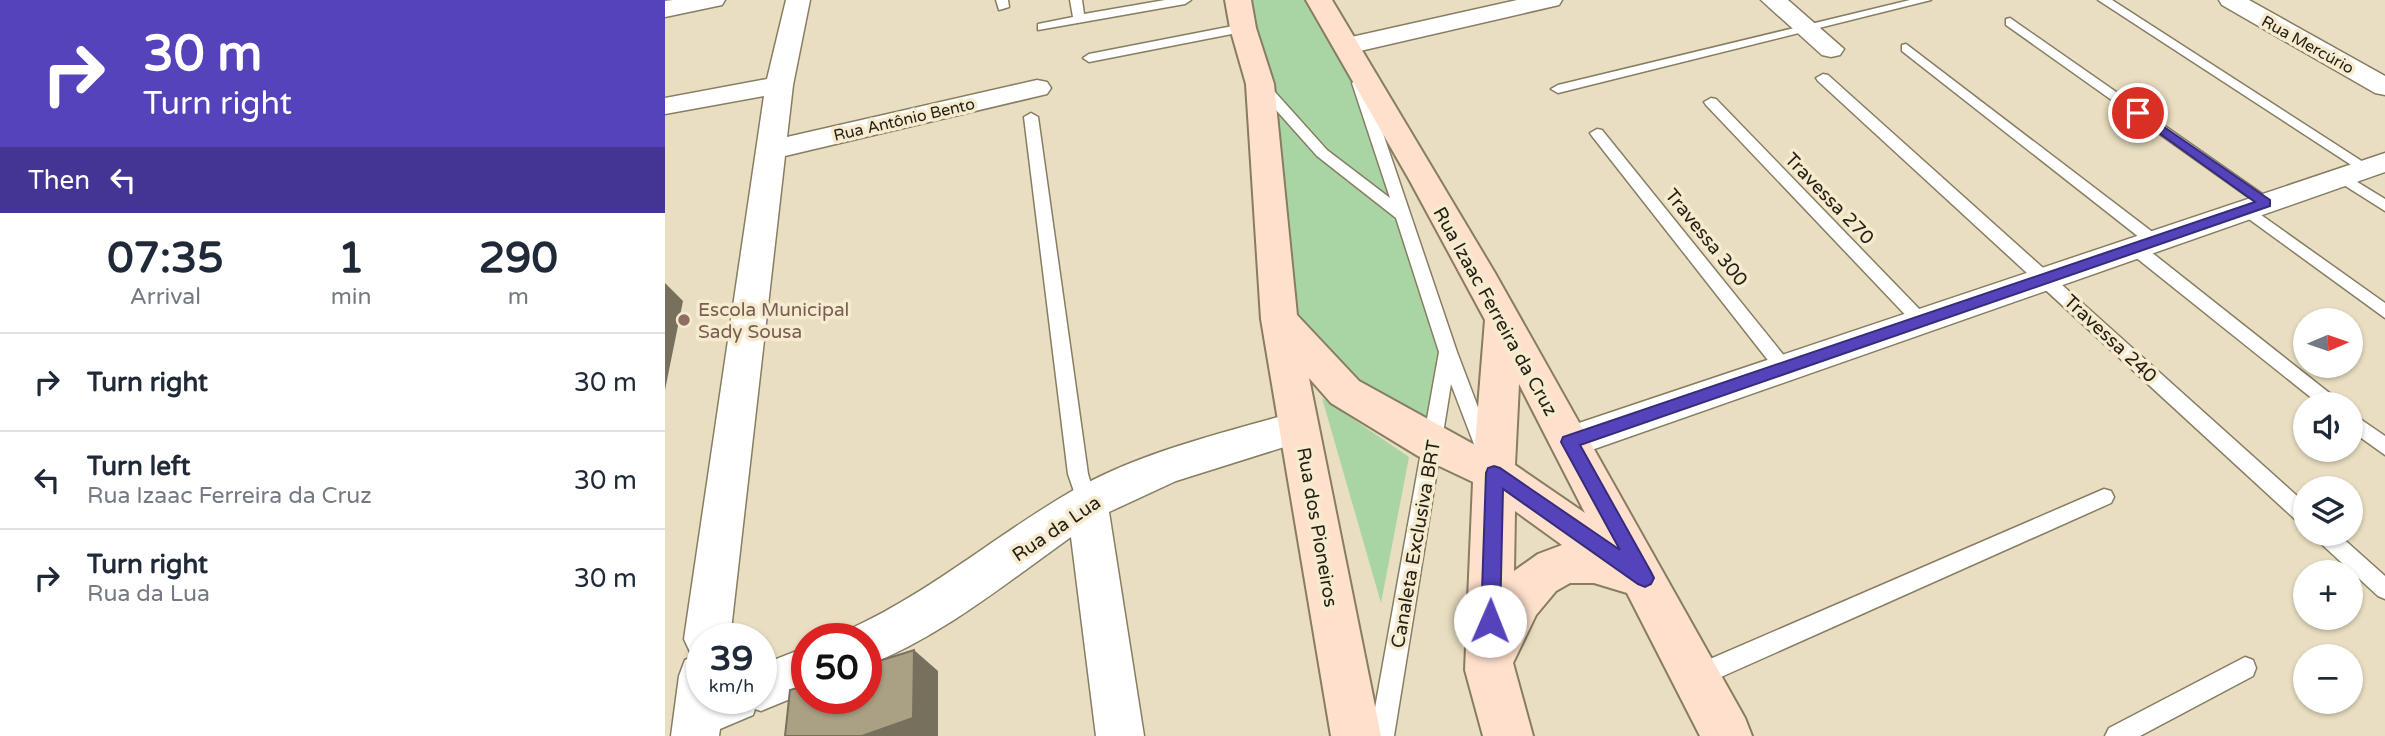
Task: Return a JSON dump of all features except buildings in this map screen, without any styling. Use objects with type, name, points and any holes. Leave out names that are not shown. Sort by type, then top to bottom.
[{"type":"main road","points":[[1238,0],[1243,28],[1260,84],[1279,319],[1345,392],[1433,444],[1494,473],[1645,578]]},
{"type":"main road","name":"Rua Izaac Ferreira da Cruz","points":[[1319,0],[1503,320],[1645,578],[1727,736]]},
{"type":"main road","name":"Rua dos Pioneiros","points":[[1279,319],[1356,736]]},
{"type":"main road","points":[[1503,320],[1494,473],[1489,670],[1508,736]]},
{"type":"main road","points":[[1489,670],[1512,607],[1533,580],[1559,565],[1591,562],[1645,578]]},
{"type":"street","points":[[665,9],[713,0]]},
{"type":"street","points":[[709,623],[779,85],[798,0]]},
{"type":"street","points":[[1347,46],[1496,5],[1550,0]]},
{"type":"street","points":[[1773,0],[1831,49]]},
{"type":"street","name":"Rua Mercúrio","points":[[2231,0],[2385,87]]},
{"type":"street","points":[[665,106],[779,85]]},
{"type":"street","name":"Rua Antônio Bento","points":[[771,150],[1037,88]]},
{"type":"street","points":[[1569,442],[2364,169]]},
{"type":"street","name":"Rua da Lua","points":[[882,635],[968,588],[1087,503],[1149,474],[1299,427]]},
{"type":"street","points":[[1087,503],[1119,736]]},
{"type":"lane","points":[[1076,0],[1079,19]]},
{"type":"lane","points":[[1042,27],[1154,3],[1185,0]]},
{"type":"lane","points":[[1558,89],[1925,0]]},
{"type":"lane","points":[[2104,0],[2364,169],[2385,206]]},
{"type":"lane","points":[[2010,22],[2256,207],[2385,312]]},
{"type":"lane","points":[[1089,58],[1243,28]]},
{"type":"lane","name":"Canaleta Exclusiva BRT","points":[[1347,46],[1448,352],[1494,473]]},
{"type":"lane","points":[[1906,48],[2145,244],[2317,392]]},
{"type":"lane","name":"Travessa 240","points":[[1823,78],[2293,505]]},
{"type":"lane","points":[[1260,84],[1322,153],[1403,217]]},
{"type":"lane","name":"Travessa 270","points":[[1711,102],[1921,321]]},
{"type":"lane","points":[[1031,117],[1079,474],[1087,503]]},
{"type":"lane","name":"Travessa 300","points":[[1597,133],[1784,368]]},
{"type":"lane","name":"Canaleta Exclusiva BRT","points":[[1383,736],[1448,352]]},
{"type":"lane","points":[[2363,429],[2385,447]]},
{"type":"lane","points":[[1695,677],[2104,497]]},
{"type":"lane","points":[[2337,546],[2385,589]]},
{"type":"lane","points":[[2117,736],[2245,668]]},
{"type":"green space","points":[[1252,0],[1317,0],[1346,48],[1397,205],[1322,147],[1265,83]]},
{"type":"green space","points":[[1266,95],[1399,220],[1441,346],[1425,429],[1346,382],[1285,315]]},
{"type":"green space","points":[[1322,398],[1409,457],[1381,603]]},
{"type":"place","name":"Escola Municipal Sady Sousa","points":[[684,320]]},
{"type":"route","points":[[1490,621],[1494,473],[1645,578],[1569,442],[2266,203],[2138,113]]}]
